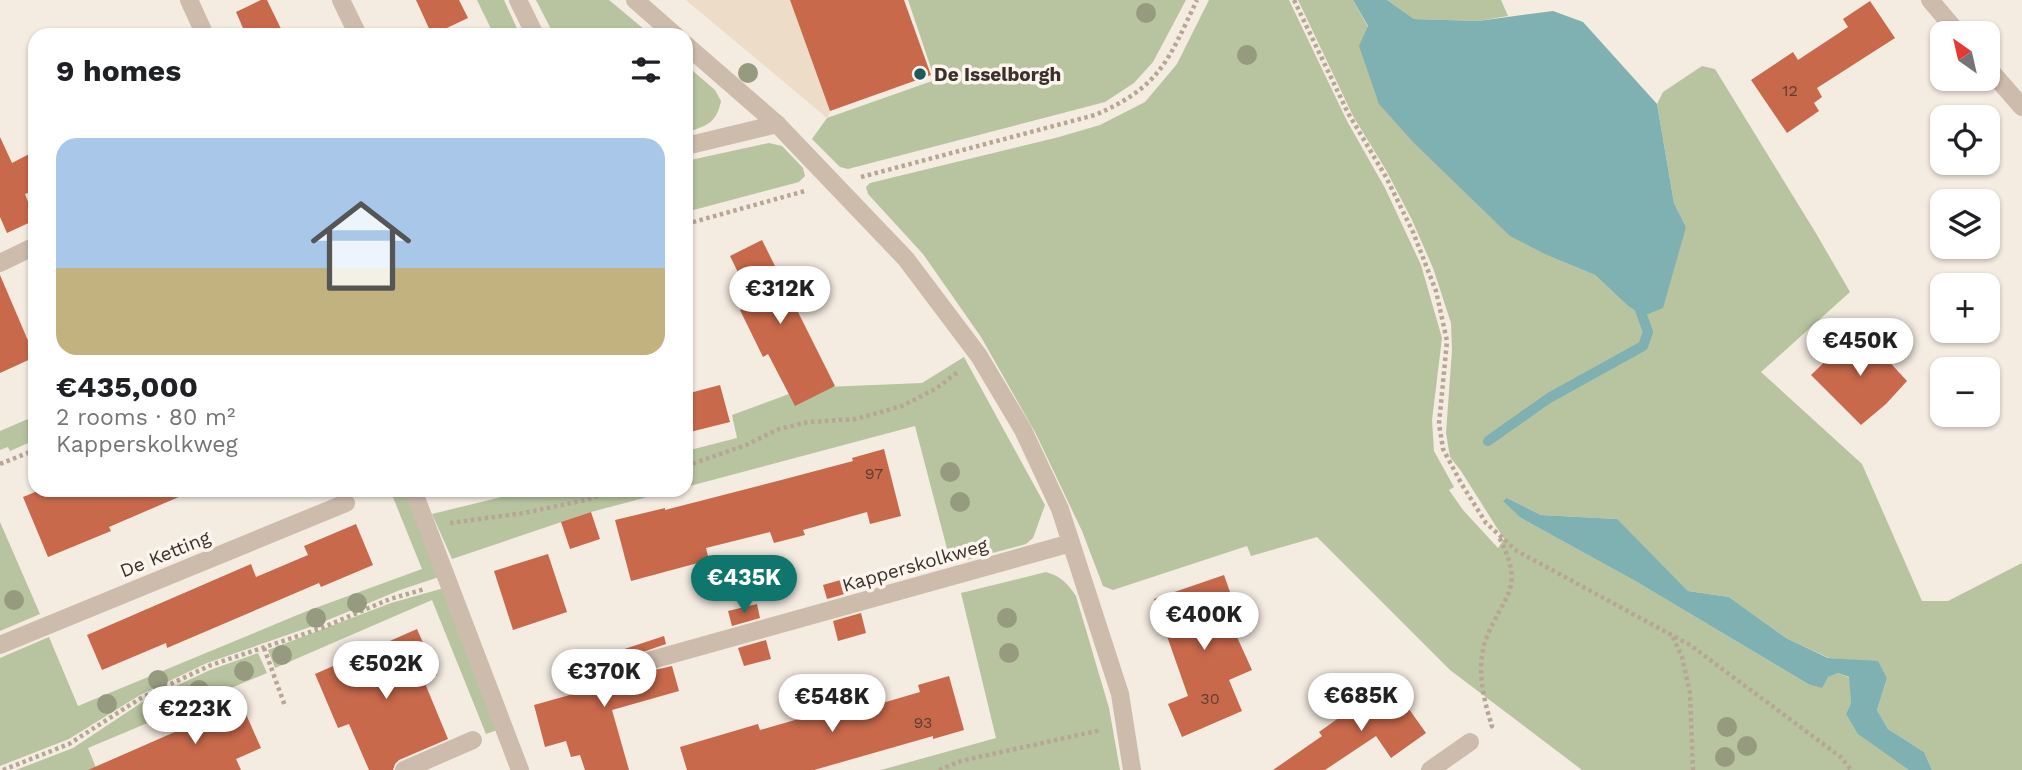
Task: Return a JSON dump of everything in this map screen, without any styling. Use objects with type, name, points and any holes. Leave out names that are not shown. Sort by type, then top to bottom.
[{"type":"street","points":[[189,0],[202,28]]},
{"type":"street","points":[[341,0],[355,28]]},
{"type":"street","points":[[518,0],[532,28]]},
{"type":"street","points":[[635,0],[667,28]]},
{"type":"street","points":[[1930,0],[1948,21]]},
{"type":"street","points":[[693,51],[777,124],[906,259],[979,356],[1023,430],[1060,509],[1120,694],[1132,770]]},
{"type":"street","points":[[2000,82],[2022,107]]},
{"type":"street","points":[[693,144],[777,124]]},
{"type":"street","points":[[0,263],[28,249]]},
{"type":"street","points":[[416,497],[520,770]]},
{"type":"street","name":"De Ketting","points":[[0,645],[346,503]]},
{"type":"street","name":"Kapperskolkweg","points":[[648,662],[1071,543]]},
{"type":"street","points":[[404,770],[473,740]]},
{"type":"street","points":[[1430,770],[1470,742]]},
{"type":"path","points":[[693,221],[1084,118],[1121,104],[1155,77],[1172,53],[1197,0]]},
{"type":"path","points":[[1294,0],[1348,113],[1386,177],[1413,232],[1436,291],[1447,341],[1439,424],[1443,449],[1486,523],[1517,551],[1690,645],[1786,714],[1842,758],[1851,770]]},
{"type":"path","points":[[693,464],[746,445],[779,429],[808,422],[856,419],[902,406],[937,388],[979,356]]},
{"type":"path","points":[[0,464],[28,453]]},
{"type":"path","points":[[430,531],[456,521],[524,513],[595,497]]},
{"type":"path","points":[[1470,742],[1492,726],[1484,700],[1481,677],[1486,640],[1514,578],[1508,555],[1496,532]]},
{"type":"path","points":[[3,770],[69,744],[141,698],[211,664],[319,629],[390,599],[450,581]]},
{"type":"path","points":[[1672,635],[1682,657],[1690,693],[1693,770]]},
{"type":"path","points":[[264,648],[285,706]]},
{"type":"path","points":[[939,770],[961,761],[1049,740],[1125,726]]},
{"type":"green space","points":[[477,0],[504,0],[517,28],[491,28]]},
{"type":"green space","points":[[536,0],[609,0],[643,28],[550,28]]},
{"type":"green space","points":[[908,0],[1186,0],[1153,62],[1134,83],[1105,102],[848,169],[840,167],[812,139],[827,118],[935,80]]},
{"type":"green space","points":[[1209,0],[1289,0],[1347,121],[1385,188],[1421,265],[1442,338],[1432,420],[1434,451],[1454,487],[1449,490],[1463,510],[1498,548],[1504,539],[1450,457],[1446,433],[1452,350],[1451,323],[1433,268],[1386,170],[1353,116],[1298,0],[1353,0],[1368,27],[1549,256],[1595,275],[1627,305],[1686,227],[1674,203],[1657,104],[1663,92],[1702,66],[1715,69],[1850,292],[1761,372],[1862,464],[1922,601],[1948,601],[2022,563],[2022,770],[1932,770],[1924,752],[1888,729],[1877,710],[1887,678],[1878,662],[1829,658],[1786,638],[1729,597],[1688,591],[1616,519],[1541,515],[1507,498],[1521,518],[1637,582],[1808,684],[1838,673],[1850,678],[1851,703],[1846,714],[1909,770],[1582,770],[1450,670],[1317,537],[1251,556],[1247,546],[1113,590],[1103,586],[1082,531],[1036,434],[981,337],[923,254],[868,194],[866,187],[870,183],[1100,125],[1145,102],[1177,64]]},
{"type":"green space","points":[[1387,0],[1501,0],[1508,16],[1478,21],[1414,19]]},
{"type":"green space","points":[[693,71],[715,90],[721,101],[710,123],[693,130]]},
{"type":"green space","points":[[769,143],[782,146],[803,168],[805,176],[799,182],[693,210],[693,159]]},
{"type":"green space","points":[[964,357],[1045,505],[1033,538],[1026,544],[951,564],[915,426],[693,485],[693,449],[737,438],[732,415],[797,391],[826,387],[922,383]]},
{"type":"green space","points":[[28,419],[28,443],[10,451],[8,447],[0,450],[0,431]]},
{"type":"green space","points":[[393,497],[407,497],[439,577],[316,625],[207,663],[140,695],[69,739],[0,766],[0,658],[49,637],[78,706],[307,611],[422,569]]},
{"type":"green space","points":[[501,497],[648,497],[591,512],[452,559],[432,514]]},
{"type":"green space","points":[[0,522],[40,614],[0,631]]},
{"type":"green space","points":[[1046,572],[1064,581],[1076,596],[1109,708],[1120,770],[881,770],[996,738],[961,593]]},
{"type":"green space","points":[[444,588],[497,730],[486,734],[432,600],[275,668],[268,650],[391,603]]},
{"type":"green space","points":[[258,653],[267,673],[88,748],[97,770],[16,770],[73,748],[144,701],[210,670]]},
{"type":"shaded area","points":[[686,0],[790,0],[830,111],[827,118]]},
{"type":"water","points":[[1353,0],[1387,0],[1414,19],[1478,21],[1553,11],[1583,22],[1657,104],[1674,203],[1686,227],[1663,308],[1643,316],[1595,275],[1510,236],[1414,143],[1379,104],[1359,46],[1368,26]]},
{"type":"water","points":[[1507,498],[1541,515],[1617,519],[1688,591],[1729,597],[1786,638],[1828,658],[1878,661],[1887,678],[1877,710],[1888,729],[1924,752],[1932,770],[1909,770],[1858,734],[1846,714],[1851,703],[1849,677],[1838,673],[1828,677],[1822,688],[1808,684],[1637,582],[1521,518],[1503,501]]},
{"type":"building","points":[[261,0],[267,0],[281,28],[243,28],[236,12]]},
{"type":"building","points":[[416,0],[459,0],[468,18],[447,28],[429,28]]},
{"type":"building","points":[[790,0],[904,0],[931,75],[830,111]]},
{"type":"building","points":[[1870,1],[1895,38],[1817,88],[1822,97],[1814,103],[1819,111],[1787,133],[1751,80],[1793,52],[1798,60],[1848,27],[1843,19]]},
{"type":"building","points":[[0,137],[12,163],[28,155],[28,193],[25,194],[28,202],[28,223],[7,233],[0,217]]},
{"type":"building","points":[[762,240],[835,386],[795,406],[768,354],[763,357],[740,310],[753,303],[730,256]]},
{"type":"building","points":[[0,275],[28,341],[28,360],[0,373]]},
{"type":"building","points":[[1859,329],[1907,381],[1886,404],[1861,425],[1811,375]]},
{"type":"building","points":[[720,385],[730,422],[693,431],[693,392]]},
{"type":"building","points":[[884,449],[901,516],[870,524],[867,512],[803,530],[805,535],[774,543],[770,532],[706,548],[709,560],[631,581],[615,520],[789,478],[853,461],[852,458]]},
{"type":"building","points":[[23,497],[179,497],[109,527],[111,531],[48,557]]},
{"type":"building","points":[[591,512],[600,539],[570,549],[561,522]]},
{"type":"building","points":[[356,524],[373,565],[321,587],[319,583],[167,648],[166,643],[102,670],[87,635],[251,564],[256,577],[308,555],[304,546]]},
{"type":"building","points":[[548,554],[567,612],[513,630],[494,571]]},
{"type":"building","points":[[1224,575],[1241,623],[1232,626],[1252,670],[1229,680],[1242,711],[1182,737],[1168,704],[1188,696],[1154,599]]},
{"type":"building","points":[[851,577],[855,591],[827,599],[823,585]]},
{"type":"building","points":[[757,604],[760,618],[732,626],[728,611]]},
{"type":"building","points":[[861,613],[866,633],[838,641],[833,621]]},
{"type":"building","points":[[417,629],[437,675],[424,681],[448,739],[399,760],[393,770],[369,770],[349,724],[338,728],[315,674]]},
{"type":"building","points":[[664,636],[666,644],[640,653],[637,663],[641,670],[646,672],[672,666],[679,691],[612,710],[629,770],[585,770],[580,755],[571,757],[566,741],[545,747],[534,705],[609,684],[600,657]]},
{"type":"building","points":[[766,640],[771,659],[744,666],[738,648]]},
{"type":"building","points":[[949,676],[964,730],[933,739],[933,736],[814,770],[687,770],[680,747],[758,724],[760,730],[823,712],[822,706],[859,696],[862,709],[920,692],[918,685]]},
{"type":"building","points":[[1394,688],[1426,733],[1391,758],[1376,736],[1325,770],[1273,770],[1322,736],[1319,732],[1378,690],[1382,696]]},
{"type":"building","points":[[241,703],[261,748],[236,759],[241,770],[88,770]]},
{"type":"waterway","points":[[1488,441],[1549,398],[1643,346],[1648,332],[1639,307]]},
{"type":"place","name":"De Isselborgh","points":[[920,74]]}]
